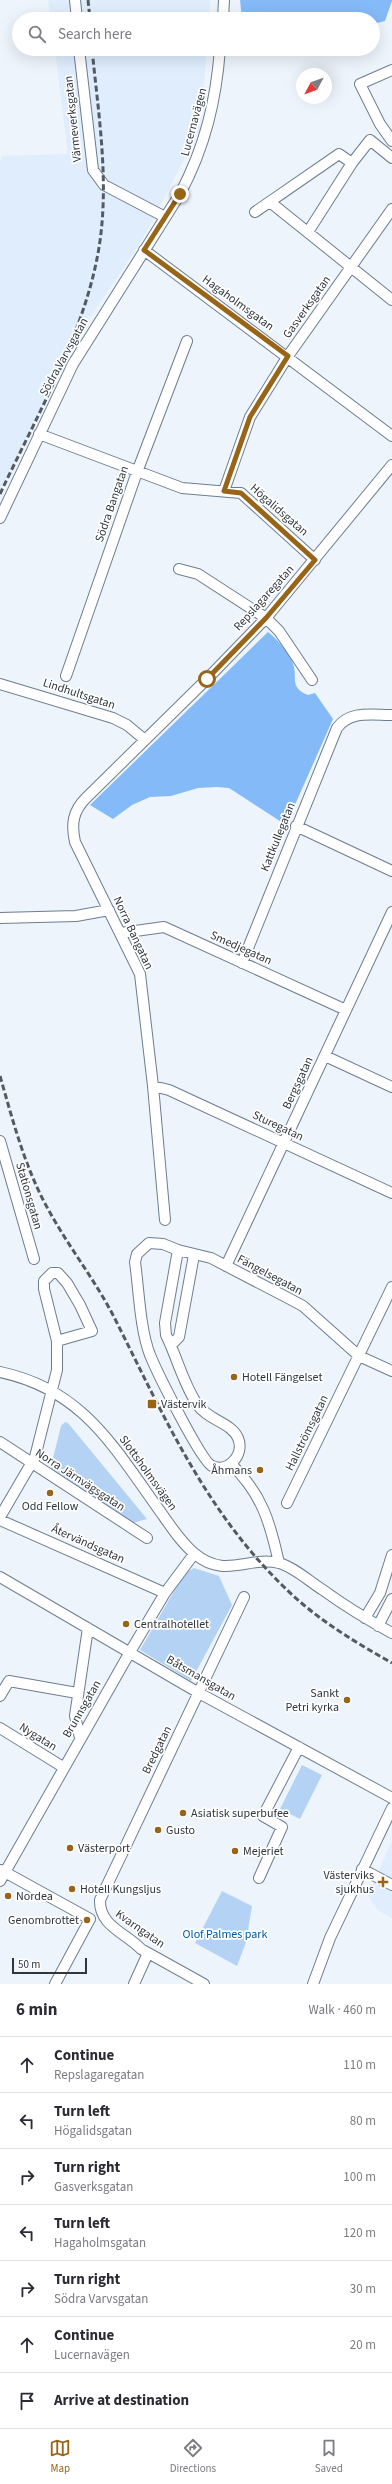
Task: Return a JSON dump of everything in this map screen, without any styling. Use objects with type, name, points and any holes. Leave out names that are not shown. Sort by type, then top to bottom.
[{"type":"street","points":[[75,0],[76,12]]},
{"type":"street","points":[[223,12],[224,0]]},
{"type":"street","name":"Värmeverksgatan","points":[[80,56],[90,160],[93,170],[104,185],[165,217]]},
{"type":"street","name":"Lucernavägen","points":[[165,217],[195,165],[205,138],[217,84],[219,56]]},
{"type":"street","points":[[392,70],[360,84],[380,124],[392,141]]},
{"type":"street","points":[[308,232],[352,163],[370,140],[392,158]]},
{"type":"street","points":[[255,212],[339,154],[352,163]]},
{"type":"street","points":[[270,202],[392,300]]},
{"type":"street","name":"Gasverksgatan","points":[[224,491],[250,417],[288,356],[392,209]]},
{"type":"street","name":"Södra Varvsgatan","points":[[0,518],[73,364],[165,217]]},
{"type":"street","name":"Hagaholmsgatan","points":[[144,250],[288,356],[392,436]]},
{"type":"street","name":"Södra Bangatan","points":[[66,676],[137,472],[187,341]]},
{"type":"street","name":"Högalidsgatan","points":[[39,434],[182,488],[241,493],[315,560]]},
{"type":"street","name":"Repslagaregatan","points":[[145,740],[266,618],[392,465]]},
{"type":"street","points":[[179,569],[198,574],[266,618],[279,631],[312,680]]},
{"type":"street","name":"Lindhultsgatan","points":[[0,684],[113,718],[128,726],[145,740]]},
{"type":"street","name":"Kattkullegatan","points":[[242,963],[296,826],[341,722],[353,716],[392,715]]},
{"type":"street","name":"Norra Bangatan","points":[[145,740],[78,806],[72,824],[75,842],[140,974],[153,1086],[165,1220]]},
{"type":"street","points":[[296,826],[392,871]]},
{"type":"street","points":[[0,918],[76,916],[108,910]]},
{"type":"street","name":"Bergsgatan","points":[[226,1266],[392,912]]},
{"type":"street","name":"Smedjegatan","points":[[121,933],[164,927],[346,1010]]},
{"type":"street","points":[[325,1056],[392,1087]]},
{"type":"street","name":"Sturegatan","points":[[153,1086],[169,1090],[392,1193]]},
{"type":"street","name":"Stationsgatan","points":[[0,1141],[34,1259]]},
{"type":"street","name":"Fängelsegatan","points":[[231,1464],[223,1468],[208,1464],[150,1355],[136,1262],[137,1254],[144,1247],[154,1242],[194,1255],[211,1258],[303,1306],[359,1356],[392,1371]]},
{"type":"street","points":[[178,1250],[166,1323],[166,1335],[197,1404],[210,1418],[230,1429],[238,1438],[239,1453],[236,1460],[231,1464],[246,1478],[265,1510],[279,1563],[378,1626],[392,1632]]},
{"type":"street","points":[[171,1345],[179,1337],[194,1255]]},
{"type":"street","points":[[0,1518],[32,1464],[53,1390],[59,1355],[44,1289],[44,1281],[52,1273],[58,1273],[67,1283],[92,1331],[57,1341]]},
{"type":"street","name":"Hallströmsgatan","points":[[286,1503],[392,1287]]},
{"type":"street","name":"Slottsholmsvägen","points":[[0,1372],[20,1376],[53,1390],[69,1400],[97,1426],[194,1554],[205,1561],[223,1567],[261,1562],[279,1563]]},
{"type":"street","name":"Norra Järnvägsgatan","points":[[0,1442],[147,1538]]},
{"type":"street","name":"Återvändsgatan","points":[[0,1518],[165,1593]]},
{"type":"street","name":"Brunnsgatan","points":[[2,1874],[165,1593],[194,1554]]},
{"type":"street","points":[[365,1618],[380,1593],[392,1555]]},
{"type":"street","name":"Båtsmansgatan","points":[[0,1577],[199,1693],[392,1798]]},
{"type":"street","name":"Bredgatan","points":[[102,1914],[100,1900],[103,1892],[244,1598]]},
{"type":"street","points":[[378,1626],[392,1599]]},
{"type":"street","points":[[80,1738],[75,1716],[77,1694],[88,1628]]},
{"type":"street","points":[[0,1696],[9,1681],[77,1694]]},
{"type":"street","name":"Nygatan","points":[[0,1728],[63,1767]]},
{"type":"street","points":[[259,1878],[282,1827],[263,1816],[299,1747]]},
{"type":"street","points":[[314,1984],[320,1962],[362,1869],[392,1808]]},
{"type":"street","points":[[362,1869],[392,1885]]},
{"type":"street","points":[[2,1874],[90,1919],[55,1984]]},
{"type":"street","name":"Kvarngatan","points":[[90,1919],[102,1914],[110,1925],[148,1953],[204,1984]]},
{"type":"street","points":[[134,1984],[148,1953]]},
{"type":"shaded area","points":[[48,0],[210,0],[209,12],[50,12]]},
{"type":"shaded area","points":[[240,0],[392,0],[385,21],[380,22],[380,12],[241,12]]},
{"type":"shaded area","points":[[56,56],[206,56],[200,129],[141,242],[74,341],[0,491],[0,162],[2,156],[68,154]]},
{"type":"shaded area","points":[[268,632],[282,645],[292,661],[295,672],[295,681],[298,689],[308,695],[315,693],[333,719],[286,825],[229,788],[198,788],[171,796],[150,797],[132,805],[113,819],[90,805]]},
{"type":"shaded area","name":"Västerviks sjukhus","points":[[392,1841],[392,1918],[377,1910],[368,1895]]},
{"type":"green space","points":[[65,1422],[68,1423],[147,1519],[133,1523],[50,1470],[61,1426]]},
{"type":"green space","points":[[194,1568],[219,1576],[232,1605],[191,1681],[140,1650],[184,1574]]},
{"type":"green space","points":[[302,1765],[322,1775],[300,1819],[280,1809]]},
{"type":"green space","name":"Olof Palmes park","points":[[222,1891],[252,1906],[246,1942],[237,1966],[195,1943]]},
{"type":"railway","points":[[88,0],[89,12]]},
{"type":"railway","points":[[0,494],[46,399],[75,333],[95,266],[101,233],[103,210],[103,164],[93,56]]},
{"type":"railway","points":[[0,1076],[20,1144],[40,1193],[56,1223],[107,1303],[168,1424],[208,1493],[230,1525],[255,1556],[295,1598],[321,1619],[392,1663]]},
{"type":"place","name":"Hotell Fängelset","points":[[234,1377]]},
{"type":"place","name":"Västervik","points":[[152,1404]]},
{"type":"place","name":"Åhmans","points":[[260,1470]]},
{"type":"place","name":"Odd Fellow","points":[[50,1493]]},
{"type":"place","name":"Centralhotellet","points":[[126,1624]]},
{"type":"place","name":"Sankt Petri kyrka","points":[[347,1700]]},
{"type":"place","name":"Asiatisk superbufee","points":[[183,1813]]},
{"type":"place","name":"Gusto","points":[[158,1830]]},
{"type":"place","name":"Västerport","points":[[70,1848]]},
{"type":"place","name":"Mejeriet","points":[[235,1851]]},
{"type":"place","name":"Västerviks sjukhus","points":[[383,1882]]},
{"type":"place","name":"Hotell Kungsljus","points":[[72,1889]]},
{"type":"place","name":"Nordea","points":[[8,1896]]},
{"type":"place","name":"Genombrottet","points":[[87,1920]]},
{"type":"route","points":[[180,194],[144,250],[288,356],[250,417],[224,491],[241,493],[315,560],[266,618],[207,679]]}]
